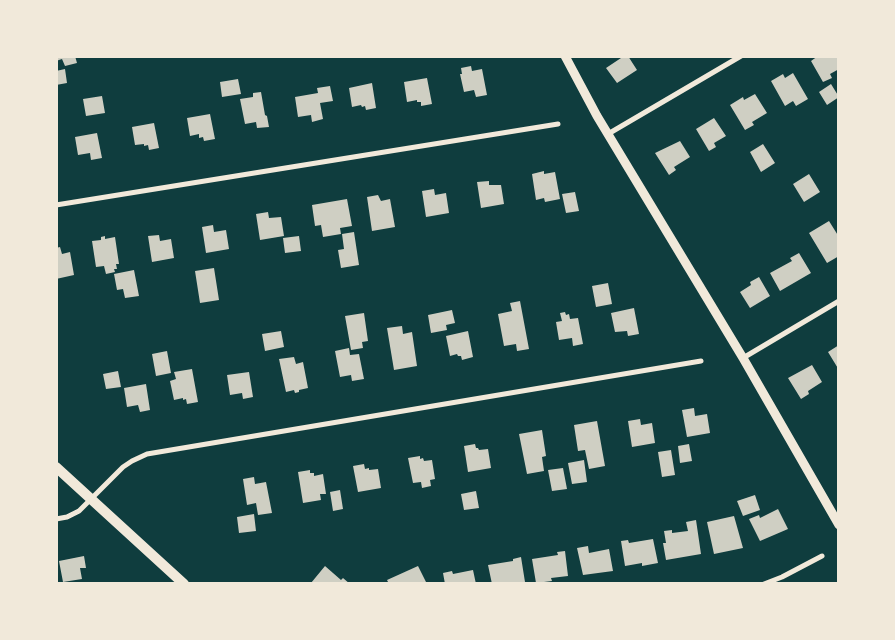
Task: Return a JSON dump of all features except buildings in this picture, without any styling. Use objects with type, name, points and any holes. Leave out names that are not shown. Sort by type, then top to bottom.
[{"type":"main road","points":[[56,467],[184,584]]},
{"type":"street","points":[[565,56],[608,134],[839,525]]},
{"type":"street","points":[[608,134],[741,56]]},
{"type":"street","points":[[56,205],[558,124]]},
{"type":"street","points":[[742,358],[839,301]]},
{"type":"street","points":[[56,519],[73,515],[92,500],[123,468],[132,461],[147,454],[701,361]]},
{"type":"street","points":[[764,584],[782,577],[822,556]]}]
